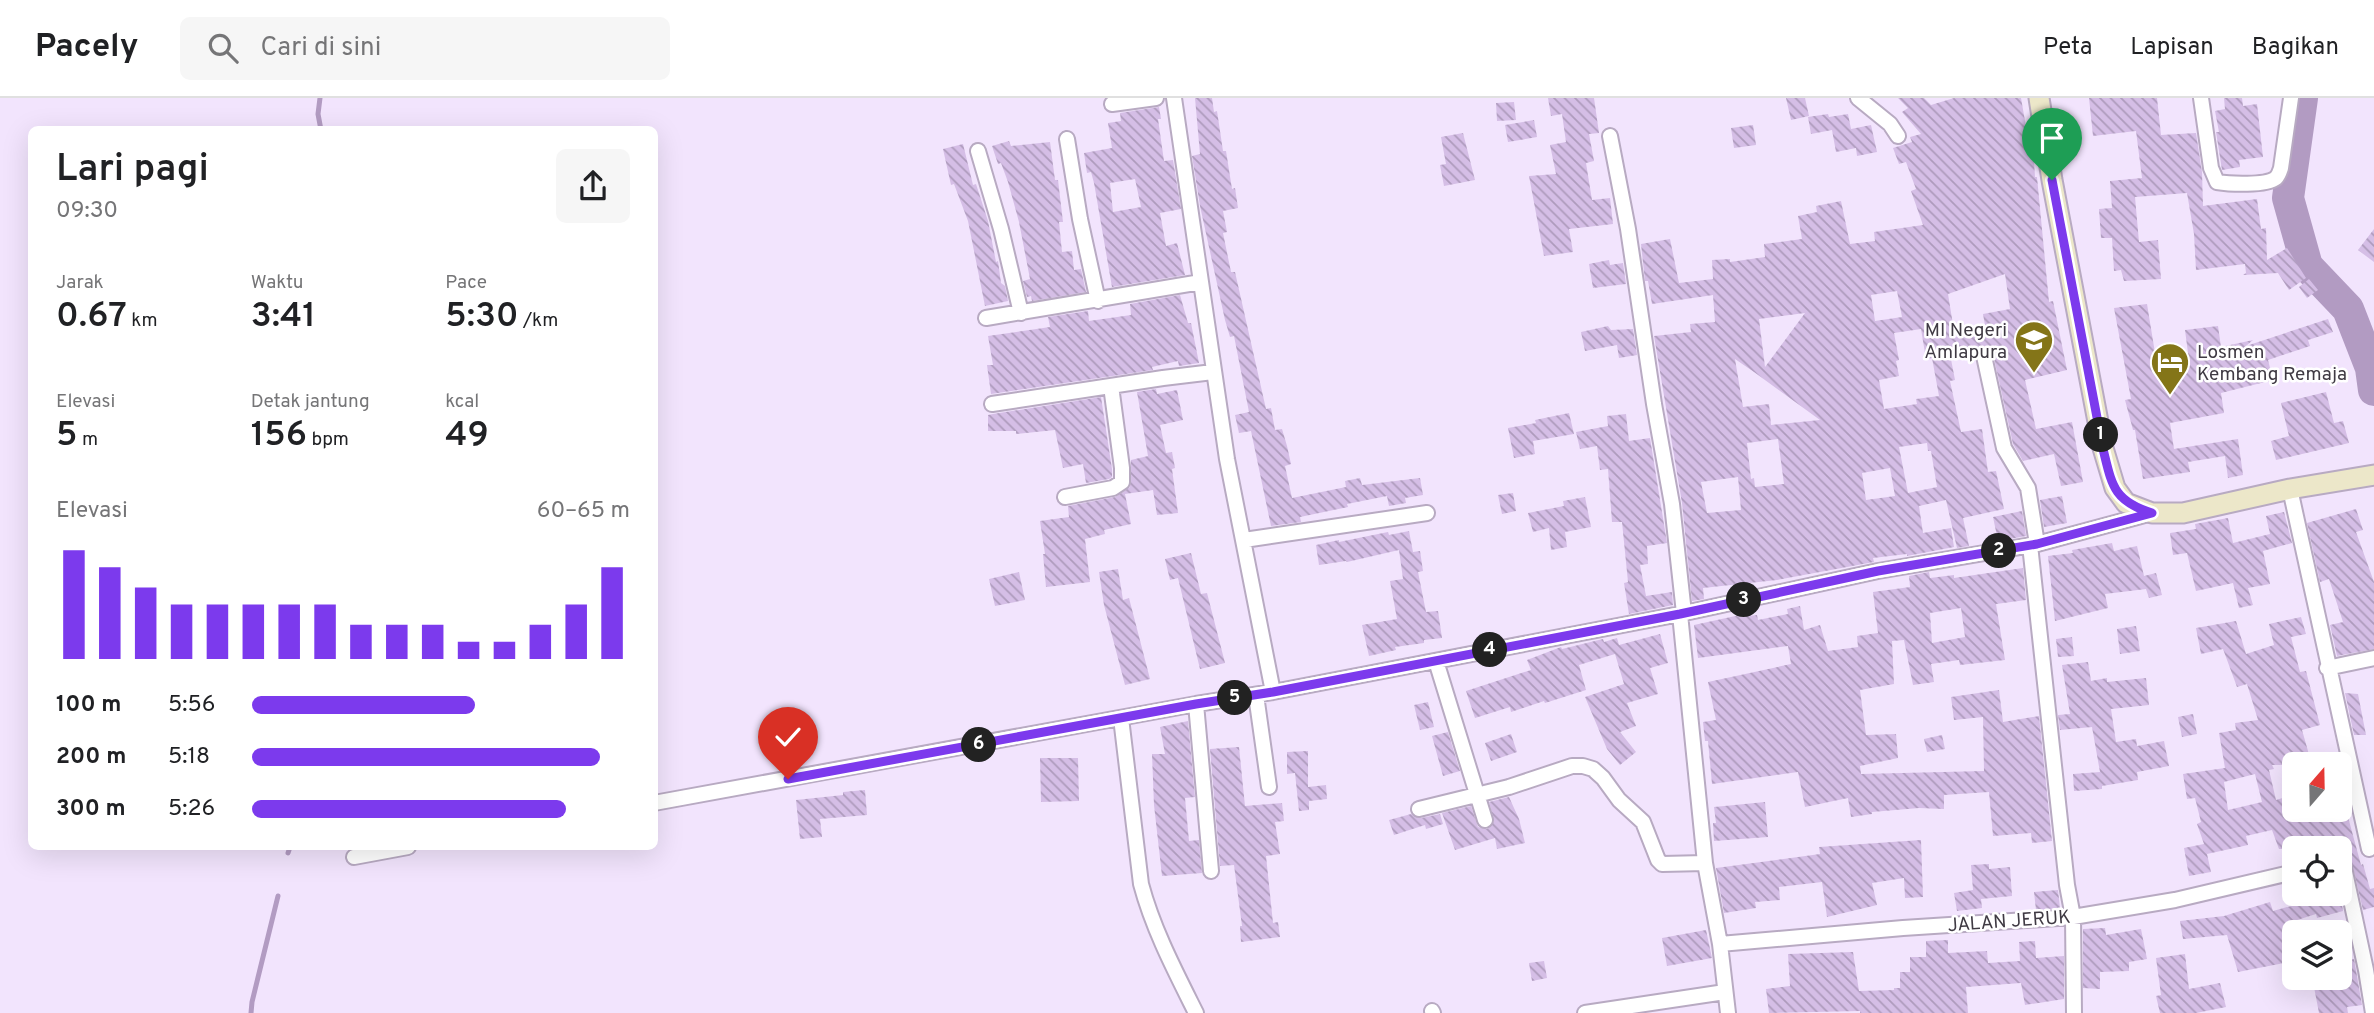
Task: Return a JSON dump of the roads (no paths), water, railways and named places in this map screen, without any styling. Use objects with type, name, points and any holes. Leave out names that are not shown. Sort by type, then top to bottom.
[{"type":"main road","points":[[2039,98],[2052,180],[2108,467],[2115,488],[2126,503],[2152,513],[2183,513],[2290,489],[2374,475]]},
{"type":"street","points":[[1112,104],[1156,98]]},
{"type":"street","points":[[1174,98],[1213,372],[1273,692]]},
{"type":"street","points":[[1858,98],[1881,116],[1898,136]]},
{"type":"street","points":[[2201,98],[2211,168],[2217,182],[2228,184],[2257,183],[2278,176],[2291,98]]},
{"type":"street","points":[[1610,136],[1628,229],[1672,504],[1705,863],[1720,944],[1728,1013]]},
{"type":"street","points":[[1067,139],[1080,219],[1098,301]]},
{"type":"street","points":[[978,151],[1001,229],[1021,313]]},
{"type":"street","points":[[986,318],[1200,282]]},
{"type":"street","points":[[1984,356],[2004,448],[2028,488],[2067,885],[2073,917],[2074,1013]]},
{"type":"street","points":[[992,404],[1213,372]]},
{"type":"street","points":[[1065,497],[1113,488],[1122,482],[1111,386]]},
{"type":"street","points":[[2290,489],[2328,668],[2372,849],[2352,855]]},
{"type":"street","points":[[1244,540],[1427,513]]},
{"type":"street","points":[[658,802],[1436,661],[1878,571],[2034,545],[2152,513]]},
{"type":"street","points":[[2328,668],[2374,658]]},
{"type":"street","points":[[1436,661],[1485,820]]},
{"type":"street","points":[[1256,695],[1269,787]]},
{"type":"street","points":[[1196,704],[1211,871]]},
{"type":"street","points":[[1121,718],[1141,884],[1146,904],[1163,947],[1196,1013]]},
{"type":"street","points":[[1419,808],[1508,787],[1572,766],[1583,766],[1593,769],[1603,778],[1619,800],[1643,822],[1653,842],[1654,852],[1662,864],[1705,863]]},
{"type":"street","points":[[354,857],[392,850]]},
{"type":"street","name":"JALAN JERUK","points":[[1720,944],[2073,917],[2175,900],[2282,875]]},
{"type":"street","points":[[2352,906],[2373,1013]]},
{"type":"street","points":[[1586,1013],[1726,992]]},
{"type":"waterway","points":[[320,98],[318,114],[320,126]]},
{"type":"waterway","points":[[2302,98],[2288,198],[2307,266],[2348,309],[2371,368],[2374,390]]},
{"type":"waterway","points":[[251,1013],[278,896]]},
{"type":"place","name":"MI Negeri Amlapura","points":[[2034,374]]},
{"type":"place","name":"Losmen Kembang Remaja","points":[[2170,396]]}]
